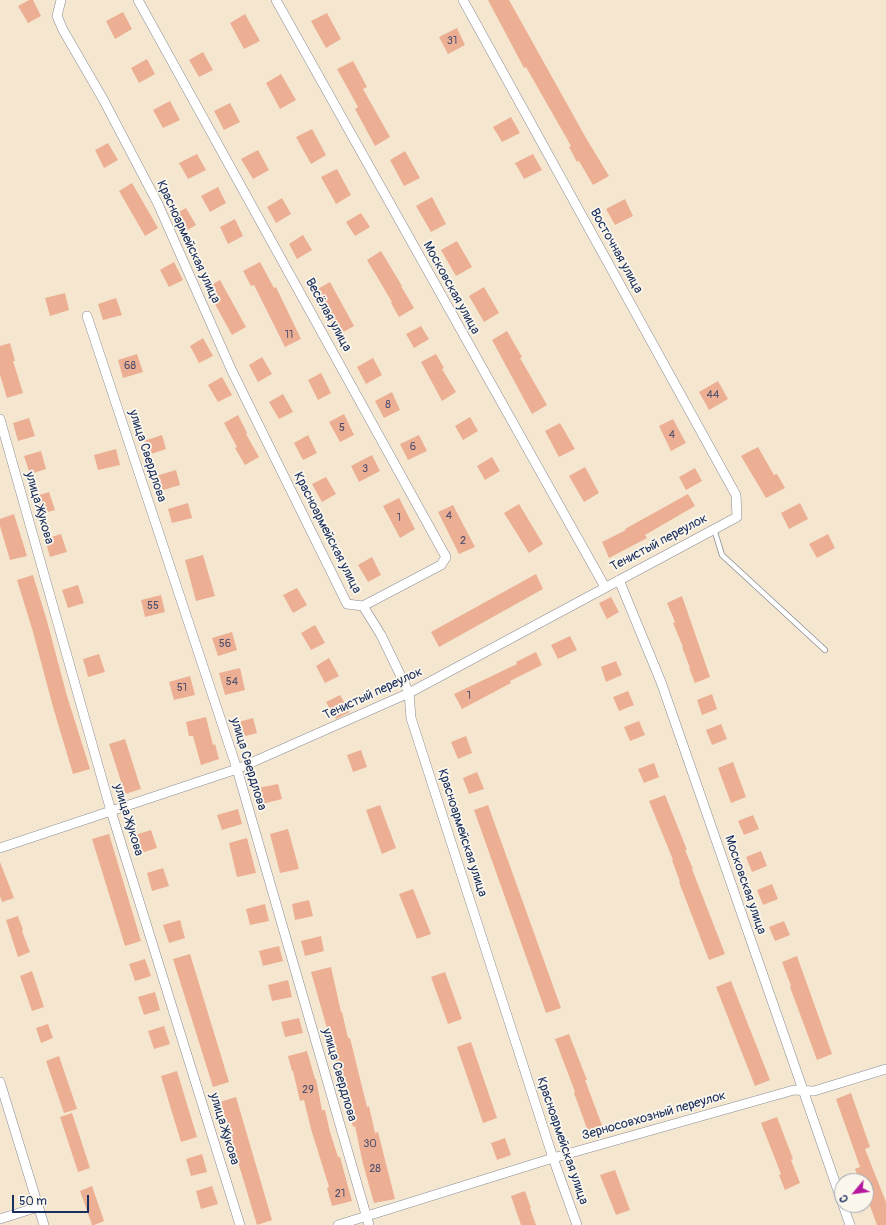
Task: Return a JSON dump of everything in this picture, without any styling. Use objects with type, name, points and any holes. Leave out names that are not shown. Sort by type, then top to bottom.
[{"type":"street","name":"Красноармейская улица","points":[[61,0],[57,16],[63,30],[103,99],[158,204],[231,369],[347,604],[362,606],[381,635],[409,693],[411,718],[553,1158],[577,1225]]},
{"type":"street","name":"Весёлая улица","points":[[138,0],[446,557],[441,565],[362,606]]},
{"type":"street","name":"Московская улица","points":[[276,0],[605,588]]},
{"type":"street","name":"Восточная улица","points":[[463,0],[736,495],[737,517]]},
{"type":"street","name":"улица Свердлова","points":[[86,316],[237,769],[367,1221]]},
{"type":"street","name":"улица Жукова","points":[[0,419],[111,811],[240,1225]]},
{"type":"street","name":"Тенистый переулок","points":[[0,848],[237,769],[409,693],[737,517]]},
{"type":"street","name":"Московская улица","points":[[619,580],[661,682],[834,1179]]},
{"type":"street","name":"Зерносовхозный переулок","points":[[338,1225],[367,1221],[553,1158],[794,1090],[814,1091],[886,1069]]},
{"type":"street","points":[[0,1082],[44,1225]]},
{"type":"street","points":[[0,1219],[38,1207]]},
{"type":"street","points":[[846,1213],[850,1225]]},
{"type":"lane","points":[[714,529],[722,555],[825,650]]},
{"type":"building","points":[[29,0],[33,0],[41,16],[28,23],[18,6]]},
{"type":"building","points":[[488,0],[509,0],[586,138],[609,176],[593,185],[579,161],[577,162],[569,147],[571,146],[526,67],[524,68]]},
{"type":"building","points":[[123,12],[132,29],[115,39],[106,21]]},
{"type":"building","points":[[327,13],[341,39],[326,48],[311,21]]},
{"type":"building","points":[[245,14],[260,41],[244,49],[230,23]]},
{"type":"building","points":[[457,28],[465,45],[448,54],[439,37]]},
{"type":"building","points":[[203,52],[213,70],[199,77],[189,60]]},
{"type":"building","points":[[147,59],[155,74],[139,83],[131,68]]},
{"type":"building","points":[[353,61],[367,87],[363,89],[390,137],[375,146],[355,109],[358,107],[337,69]]},
{"type":"building","points":[[281,74],[296,100],[280,109],[266,83]]},
{"type":"building","points":[[170,101],[180,120],[163,128],[153,110]]},
{"type":"building","points":[[230,103],[240,122],[224,130],[214,111]]},
{"type":"building","points":[[511,117],[520,133],[502,142],[493,127]]},
{"type":"building","points":[[312,129],[326,155],[311,164],[296,137]]},
{"type":"building","points":[[108,143],[118,160],[104,168],[95,150]]},
{"type":"building","points":[[258,150],[269,170],[253,179],[241,159]]},
{"type":"building","points":[[405,151],[420,178],[404,186],[390,160]]},
{"type":"building","points":[[197,154],[206,170],[188,179],[179,163]]},
{"type":"building","points":[[533,154],[542,170],[524,179],[515,163]]},
{"type":"building","points":[[337,169],[351,195],[336,204],[321,177]]},
{"type":"building","points":[[132,183],[158,228],[145,236],[119,191]]},
{"type":"building","points":[[218,187],[226,203],[210,212],[201,196]]},
{"type":"building","points":[[432,197],[446,224],[431,232],[416,206]]},
{"type":"building","points":[[282,198],[291,214],[276,223],[267,207]]},
{"type":"building","points":[[625,199],[633,216],[615,225],[606,209]]},
{"type":"building","points":[[186,208],[196,225],[182,233],[173,215]]},
{"type":"building","points":[[361,213],[370,227],[355,236],[346,222]]},
{"type":"building","points":[[235,219],[243,236],[228,244],[220,227]]},
{"type":"building","points":[[303,235],[312,250],[297,259],[289,244]]},
{"type":"building","points":[[457,241],[472,267],[456,276],[441,250]]},
{"type":"building","points":[[381,251],[414,308],[399,317],[391,303],[392,302],[367,260]]},
{"type":"building","points":[[174,262],[183,280],[169,287],[160,270]]},
{"type":"building","points":[[260,262],[274,288],[276,287],[301,339],[285,347],[254,285],[251,286],[243,271]]},
{"type":"building","points":[[220,280],[246,327],[232,335],[206,288]]},
{"type":"building","points":[[330,282],[354,326],[338,335],[314,291]]},
{"type":"building","points":[[484,287],[499,313],[484,322],[469,296]]},
{"type":"building","points":[[65,293],[69,310],[50,316],[45,298]]},
{"type":"building","points":[[116,298],[122,315],[103,320],[98,304]]},
{"type":"building","points":[[421,326],[429,339],[414,348],[406,334]]},
{"type":"building","points":[[507,331],[522,357],[520,358],[547,405],[532,414],[492,340]]},
{"type":"building","points":[[203,338],[213,356],[199,363],[190,346]]},
{"type":"building","points":[[10,343],[15,361],[13,361],[23,393],[7,398],[0,375],[0,346]]},
{"type":"building","points":[[137,354],[143,372],[123,378],[118,360]]},
{"type":"building","points":[[436,354],[444,368],[442,369],[456,392],[442,401],[421,362]]},
{"type":"building","points":[[262,357],[272,374],[258,382],[249,365]]},
{"type":"building","points":[[373,358],[382,375],[366,384],[357,367]]},
{"type":"building","points":[[321,373],[331,393],[318,400],[308,380]]},
{"type":"building","points":[[222,377],[232,395],[218,402],[208,385]]},
{"type":"building","points":[[718,381],[728,399],[709,410],[699,392]]},
{"type":"building","points":[[392,392],[400,410],[384,418],[375,401]]},
{"type":"building","points":[[283,394],[293,412],[279,419],[269,402]]},
{"type":"building","points":[[344,414],[354,435],[340,442],[329,422]]},
{"type":"building","points":[[238,415],[247,433],[246,434],[259,457],[245,465],[235,448],[237,447],[224,423]]},
{"type":"building","points":[[470,417],[478,431],[463,440],[455,426]]},
{"type":"building","points":[[29,418],[35,436],[18,441],[13,423]]},
{"type":"building","points":[[673,419],[686,443],[671,451],[659,426]]},
{"type":"building","points":[[560,423],[575,449],[559,457],[545,431]]},
{"type":"building","points":[[162,435],[166,449],[148,455],[144,441]]},
{"type":"building","points":[[308,435],[317,453],[303,460],[294,443]]},
{"type":"building","points":[[419,435],[427,451],[408,460],[400,444]]},
{"type":"building","points":[[758,447],[774,475],[777,474],[785,488],[766,498],[741,456]]},
{"type":"building","points":[[116,449],[120,465],[98,470],[94,455]]},
{"type":"building","points":[[41,451],[46,469],[30,474],[24,456]]},
{"type":"building","points":[[372,455],[380,471],[359,482],[351,466]]},
{"type":"building","points":[[492,457],[500,471],[485,480],[477,466]]},
{"type":"building","points":[[585,467],[599,493],[584,502],[569,476]]},
{"type":"building","points":[[695,468],[702,481],[686,490],[679,477]]},
{"type":"building","points":[[176,470],[180,485],[160,491],[156,476]]},
{"type":"building","points":[[326,477],[336,494],[322,502],[312,484]]},
{"type":"building","points":[[49,492],[55,510],[38,515],[33,497]]},
{"type":"building","points":[[688,494],[695,506],[645,535],[647,538],[609,558],[602,542],[626,530],[625,529]]},
{"type":"building","points":[[399,498],[415,529],[400,538],[383,506]]},
{"type":"building","points":[[188,503],[192,518],[172,523],[168,509]]},
{"type":"building","points":[[800,503],[808,519],[789,529],[781,513]]},
{"type":"building","points":[[519,504],[543,544],[529,553],[504,513]]},
{"type":"building","points":[[453,505],[475,547],[459,554],[438,512]]},
{"type":"building","points":[[14,514],[27,556],[10,560],[0,526],[0,519]]},
{"type":"building","points":[[61,534],[67,552],[50,557],[45,539]]},
{"type":"building","points":[[828,534],[835,548],[817,558],[809,544]]},
{"type":"building","points":[[203,555],[215,596],[196,601],[185,560]]},
{"type":"building","points":[[372,557],[381,575],[368,582],[358,565]]},
{"type":"building","points":[[536,574],[543,589],[439,647],[431,632]]},
{"type":"building","points":[[33,575],[67,696],[90,769],[73,774],[17,580]]},
{"type":"building","points":[[78,585],[84,603],[68,608],[62,590]]},
{"type":"building","points":[[297,588],[307,605],[293,613],[283,595]]},
{"type":"building","points":[[161,595],[165,612],[145,617],[141,600]]},
{"type":"building","points":[[682,596],[710,677],[695,683],[673,623],[675,622],[667,603]]},
{"type":"building","points":[[611,597],[619,612],[607,619],[599,603]]},
{"type":"building","points":[[315,625],[325,643],[311,650],[301,633]]},
{"type":"building","points":[[232,632],[237,650],[218,656],[212,638]]},
{"type":"building","points":[[570,636],[577,650],[558,659],[551,645]]},
{"type":"building","points":[[536,652],[542,665],[510,681],[511,683],[462,709],[454,694],[517,664],[516,662]]},
{"type":"building","points":[[99,654],[105,672],[88,677],[83,659]]},
{"type":"building","points":[[329,658],[339,676],[325,683],[316,666]]},
{"type":"building","points":[[616,661],[622,675],[606,682],[601,667]]},
{"type":"building","points":[[240,668],[245,690],[225,695],[219,673]]},
{"type":"building","points":[[190,676],[195,695],[174,700],[169,682]]},
{"type":"building","points":[[628,691],[634,705],[619,711],[613,697]]},
{"type":"building","points":[[712,694],[717,709],[702,715],[697,700]]},
{"type":"building","points":[[340,695],[350,712],[336,719],[326,702]]},
{"type":"building","points":[[206,717],[213,745],[215,744],[219,759],[201,765],[193,736],[189,736],[186,722]]},
{"type":"building","points":[[253,718],[257,733],[238,738],[235,723]]},
{"type":"building","points":[[639,721],[645,735],[630,741],[624,727]]},
{"type":"building","points":[[721,724],[727,739],[712,745],[706,730]]},
{"type":"building","points":[[466,736],[472,753],[458,759],[451,742]]},
{"type":"building","points":[[125,739],[141,789],[125,794],[109,744]]},
{"type":"building","points":[[361,750],[367,767],[353,772],[347,755]]},
{"type":"building","points":[[733,762],[746,797],[731,803],[718,768]]},
{"type":"building","points":[[654,763],[659,777],[644,783],[638,769]]},
{"type":"building","points":[[477,772],[484,789],[469,794],[463,778]]},
{"type":"building","points":[[278,784],[282,799],[262,804],[258,788]]},
{"type":"building","points":[[665,795],[725,954],[709,960],[679,882],[673,860],[649,801]]},
{"type":"building","points":[[380,805],[396,848],[382,854],[366,810]]},
{"type":"building","points":[[488,805],[561,1008],[546,1013],[474,810]]},
{"type":"building","points":[[238,809],[242,824],[222,830],[217,815]]},
{"type":"building","points":[[753,815],[759,829],[744,835],[738,821]]},
{"type":"building","points":[[288,829],[299,869],[280,873],[270,834]]},
{"type":"building","points":[[151,830],[157,848],[141,853],[135,835]]},
{"type":"building","points":[[109,834],[141,941],[125,946],[92,839]]},
{"type":"building","points":[[247,838],[256,873],[237,877],[229,843]]},
{"type":"building","points":[[761,851],[767,866],[752,872],[746,857]]},
{"type":"building","points":[[0,862],[14,898],[2,902],[0,896]]},
{"type":"building","points":[[163,868],[169,886],[152,891],[147,873]]},
{"type":"building","points":[[772,884],[778,899],[763,905],[757,890]]},
{"type":"building","points":[[413,889],[431,934],[417,939],[399,894]]},
{"type":"building","points":[[309,900],[313,916],[295,920],[292,904]]},
{"type":"building","points":[[265,904],[269,921],[250,925],[246,909]]},
{"type":"building","points":[[18,916],[30,952],[18,957],[6,920]]},
{"type":"building","points":[[180,920],[185,938],[169,943],[163,925]]},
{"type":"building","points":[[784,921],[790,935],[775,941],[769,927]]},
{"type":"building","points":[[321,936],[324,951],[305,956],[301,941]]},
{"type":"building","points":[[279,946],[283,961],[263,966],[259,951]]},
{"type":"building","points":[[190,954],[229,1082],[213,1087],[173,959]]},
{"type":"building","points":[[797,956],[832,1054],[817,1060],[782,962]]},
{"type":"building","points":[[145,959],[151,976],[135,981],[129,964]]},
{"type":"building","points":[[331,967],[341,1012],[348,1038],[350,1038],[367,1107],[369,1106],[375,1133],[378,1132],[395,1199],[374,1203],[363,1164],[355,1126],[353,1127],[335,1059],[333,1059],[328,1032],[311,972]]},
{"type":"building","points":[[32,971],[44,1007],[32,1011],[20,976]]},
{"type":"building","points":[[445,972],[462,1019],[448,1024],[431,977]]},
{"type":"building","points":[[288,980],[292,997],[272,1001],[268,985]]},
{"type":"building","points":[[731,981],[770,1080],[755,1086],[716,987]]},
{"type":"building","points":[[155,992],[160,1010],[144,1015],[138,997]]},
{"type":"building","points":[[299,1018],[303,1033],[285,1037],[281,1022]]},
{"type":"building","points":[[48,1024],[53,1038],[41,1043],[36,1028]]},
{"type":"building","points":[[164,1026],[170,1044],[154,1049],[148,1031]]},
{"type":"building","points":[[569,1034],[587,1080],[585,1080],[603,1128],[589,1134],[555,1039]]},
{"type":"building","points":[[471,1042],[497,1118],[483,1123],[457,1047]]},
{"type":"building","points":[[307,1051],[316,1079],[322,1110],[325,1110],[330,1132],[338,1157],[340,1157],[352,1201],[332,1206],[327,1188],[329,1187],[311,1129],[304,1100],[300,1101],[288,1056]]},
{"type":"building","points":[[59,1056],[77,1109],[64,1113],[46,1061]]},
{"type":"building","points":[[177,1071],[197,1137],[181,1142],[161,1076]]},
{"type":"building","points":[[851,1093],[870,1147],[865,1149],[886,1202],[886,1225],[877,1225],[872,1213],[874,1213],[874,1173],[857,1173],[855,1169],[860,1167],[836,1099]]},
{"type":"building","points":[[236,1097],[272,1220],[257,1225],[220,1102]]},
{"type":"building","points":[[72,1113],[90,1168],[78,1172],[60,1117]]},
{"type":"building","points":[[777,1117],[793,1159],[791,1160],[800,1183],[785,1190],[779,1175],[781,1174],[761,1123]]},
{"type":"building","points":[[505,1138],[511,1155],[497,1160],[491,1143]]},
{"type":"building","points":[[202,1154],[207,1172],[191,1176],[186,1159]]},
{"type":"building","points":[[615,1170],[630,1210],[616,1215],[600,1175]]},
{"type":"building","points":[[92,1186],[104,1221],[94,1225],[92,1225],[80,1191]]},
{"type":"building","points":[[212,1186],[218,1204],[201,1209],[196,1191]]},
{"type":"building","points":[[525,1191],[536,1225],[521,1225],[511,1196]]}]
